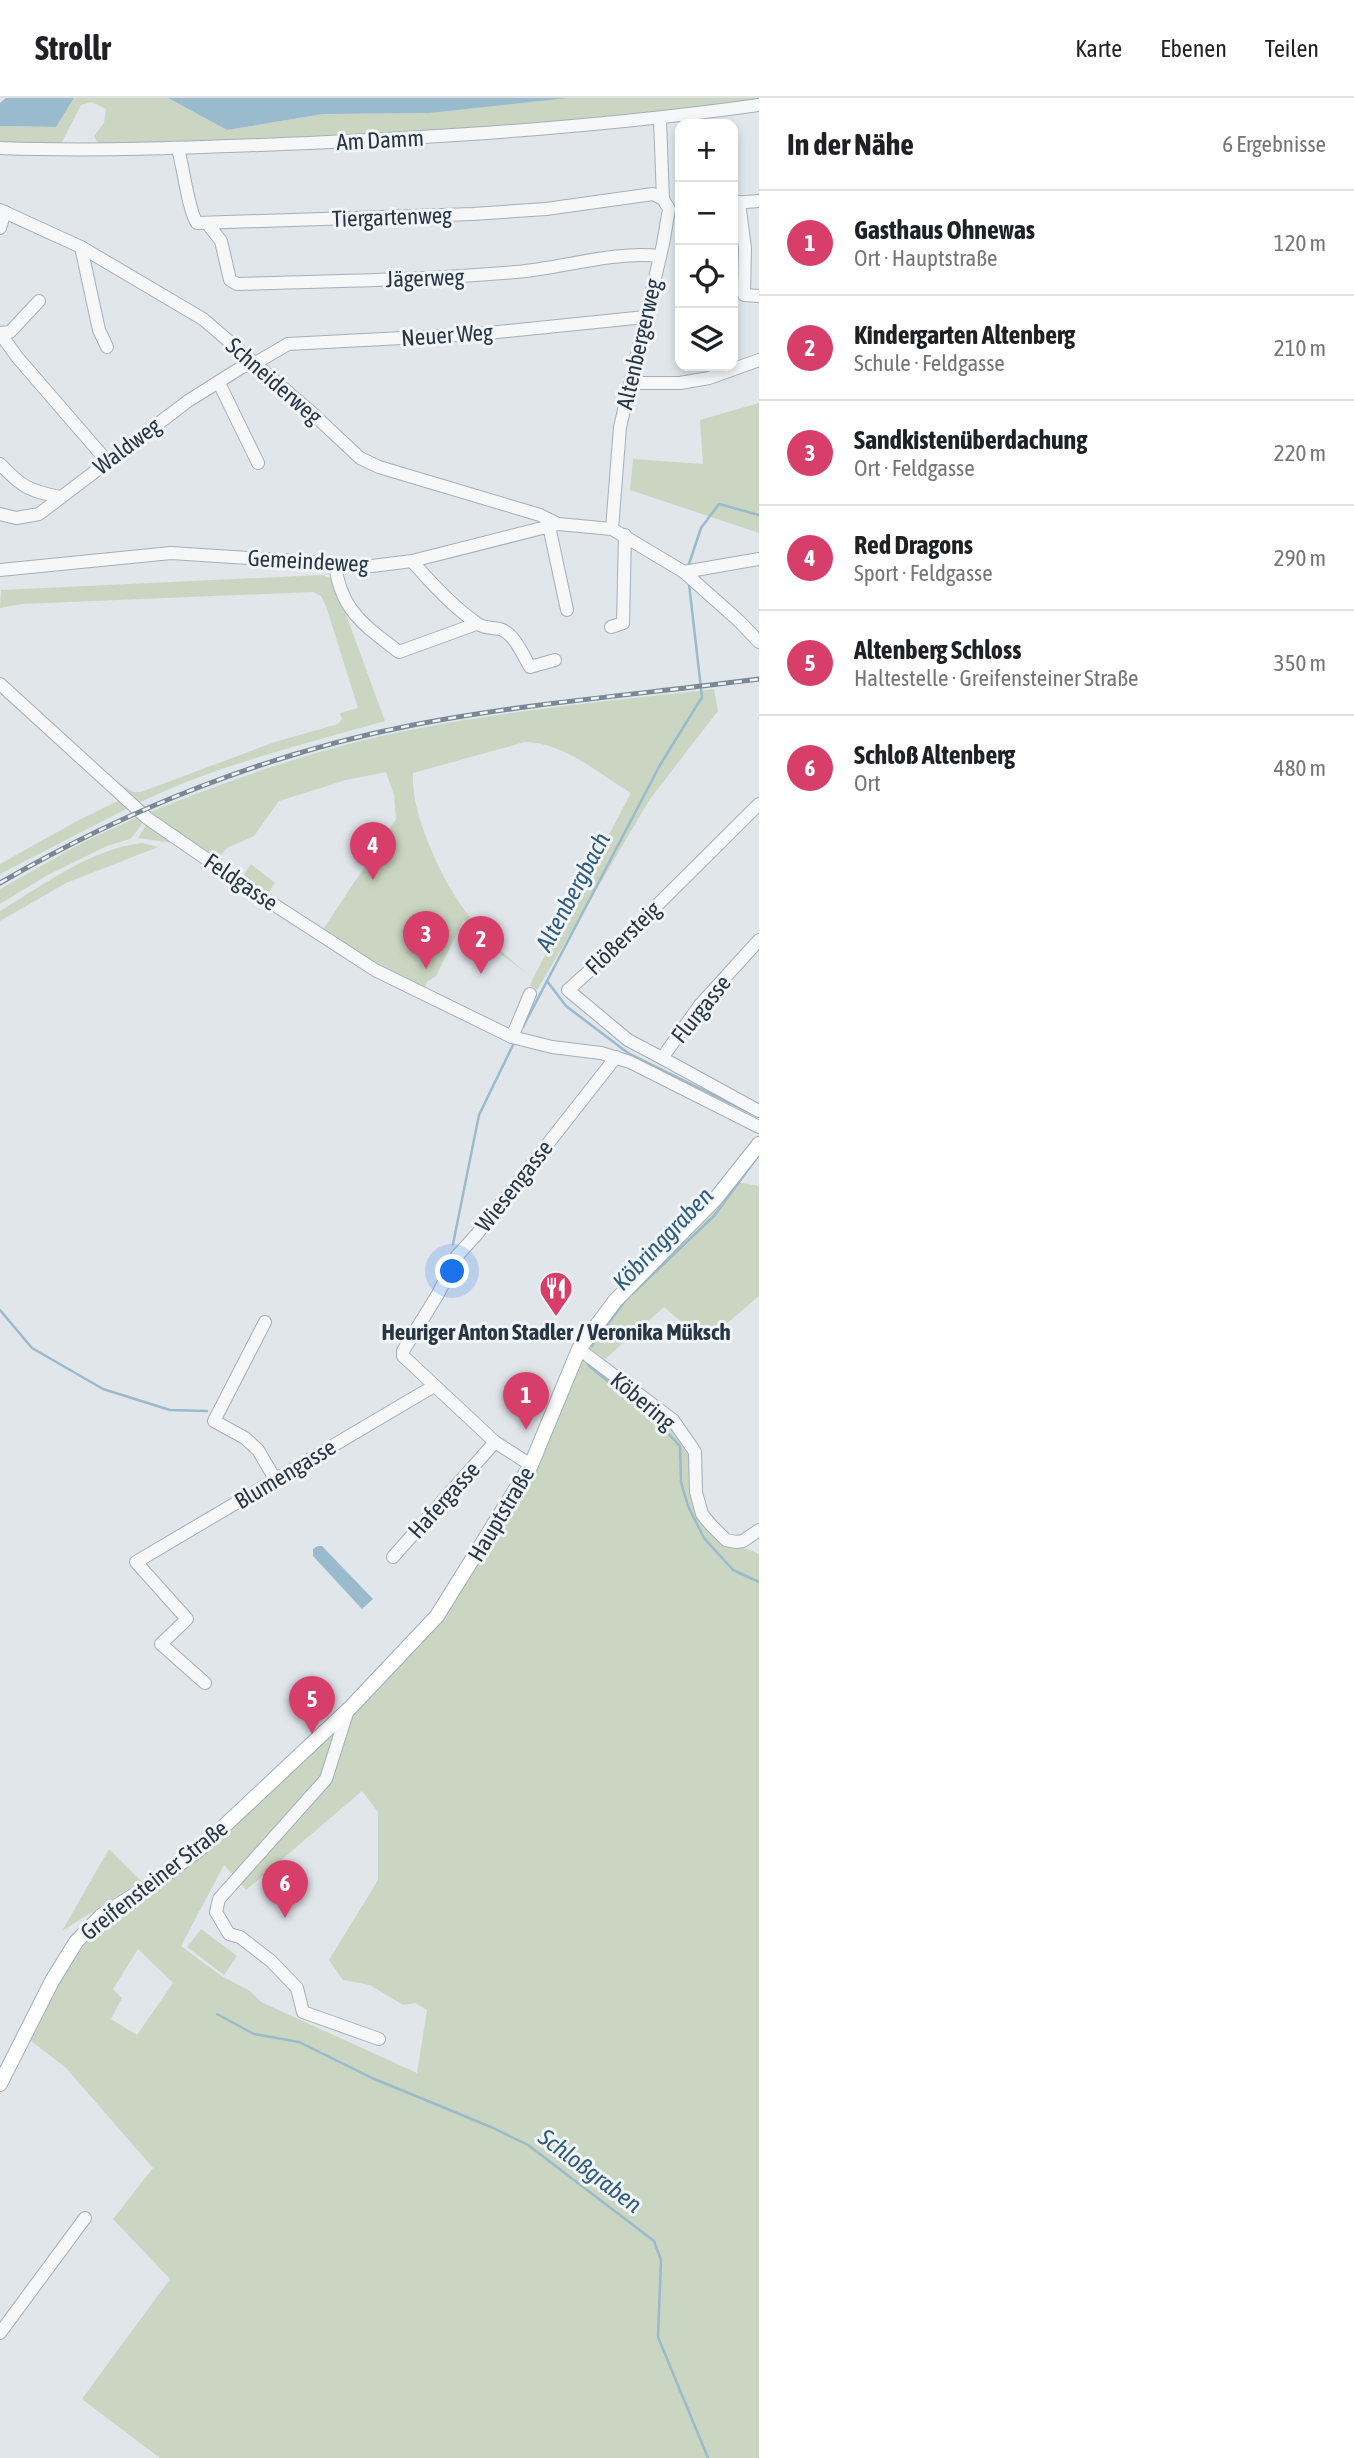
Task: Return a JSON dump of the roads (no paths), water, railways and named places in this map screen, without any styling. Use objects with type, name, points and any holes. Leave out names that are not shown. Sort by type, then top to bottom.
[{"type":"main road","name":"Hauptstraße","points":[[349,1708],[437,1616],[531,1465],[579,1349],[615,1301],[717,1197],[759,1144]]},
{"type":"main road","name":"Greifensteiner Straße","points":[[0,2084],[46,1993],[76,1942],[101,1916],[154,1883],[203,1846],[349,1708]]},
{"type":"street","name":"Am Damm","points":[[0,148],[178,149],[471,136],[660,119],[759,105]]},
{"type":"street","name":"Altenbergerweg","points":[[612,528],[620,427],[671,205],[660,119]]},
{"type":"street","points":[[178,149],[186,176],[192,215],[197,223],[207,223]]},
{"type":"street","name":"Tiergartenweg","points":[[207,223],[473,214],[546,209],[653,194],[671,205]]},
{"type":"street","points":[[738,202],[759,201]]},
{"type":"street","points":[[0,228],[2,211]]},
{"type":"street","name":"Schneiderweg","points":[[2,211],[81,247],[203,319],[360,458],[379,467],[540,515],[553,525]]},
{"type":"street","points":[[738,212],[745,248],[744,295]]},
{"type":"street","name":"Jägerweg","points":[[207,223],[221,241],[230,280],[237,284],[475,276],[523,272],[627,256],[660,256]]},
{"type":"street","points":[[81,247],[99,330],[107,347]]},
{"type":"street","points":[[738,299],[744,295],[759,296]]},
{"type":"street","points":[[39,301],[10,332],[0,333],[17,357],[107,461]]},
{"type":"street","name":"Neuer Weg","points":[[252,363],[288,344],[478,334],[645,317]]},
{"type":"street","points":[[631,383],[680,383],[709,378],[759,360]]},
{"type":"street","name":"Waldweg","points":[[0,514],[16,518],[32,517],[45,510],[188,401],[242,366],[252,363]]},
{"type":"street","points":[[219,383],[258,463]]},
{"type":"street","points":[[0,464],[15,480],[31,491],[60,497]]},
{"type":"street","points":[[553,525],[567,610]]},
{"type":"street","name":"Gemeindeweg","points":[[0,570],[171,553],[372,566],[412,561],[553,525],[612,528]]},
{"type":"street","points":[[612,528],[684,572],[759,642]]},
{"type":"street","points":[[611,627],[623,623],[625,535]]},
{"type":"street","points":[[684,572],[759,559]]},
{"type":"street","points":[[412,561],[432,584],[476,624],[509,633],[530,667],[555,660]]},
{"type":"street","points":[[335,563],[340,588],[348,608],[399,652],[476,624]]},
{"type":"street","name":"Feldgasse","points":[[0,684],[134,808],[156,825],[375,970],[512,1037],[552,1047],[616,1057],[759,1126]]},
{"type":"street","name":"Flößersteig","points":[[662,1058],[628,1040],[568,990],[759,804]]},
{"type":"street","name":"Flurgasse","points":[[759,940],[700,1005],[662,1058],[759,1111]]},
{"type":"street","points":[[512,1037],[530,994]]},
{"type":"street","name":"Wiesengasse","points":[[531,1465],[495,1442],[403,1356],[403,1351],[457,1256],[616,1057]]},
{"type":"street","points":[[265,1322],[214,1421],[245,1438],[258,1450],[275,1479]]},
{"type":"street","name":"Köbering","points":[[579,1349],[673,1420],[695,1452],[696,1492],[702,1514],[710,1525],[726,1540],[736,1542],[743,1541],[759,1530]]},
{"type":"street","name":"Blumengasse","points":[[205,1682],[161,1644],[187,1619],[136,1562],[434,1385]]},
{"type":"street","name":"Hafergasse","points":[[393,1557],[495,1442]]},
{"type":"street","points":[[349,1708],[326,1779],[219,1899],[216,1912],[229,1934],[240,1937],[271,1961],[297,1988],[303,2012],[379,2039]]},
{"type":"street","points":[[0,2333],[85,2218]]},
{"type":"water","points":[[6,98],[74,98],[56,127],[0,126],[0,103]]},
{"type":"water","points":[[168,98],[567,98],[430,113],[323,114],[227,130]]},
{"type":"water","points":[[322,1546],[373,1599],[362,1609],[313,1556],[313,1549]]},
{"type":"waterway","name":"Altenbergbach","points":[[689,564],[701,528],[719,504],[759,515]]},
{"type":"waterway","name":"Altenbergbach","points":[[689,584],[702,697],[660,765],[547,981],[566,1006],[628,1053],[750,1113]]},
{"type":"waterway","points":[[523,1027],[547,981]]},
{"type":"waterway","points":[[453,1244],[479,1115],[513,1045]]},
{"type":"waterway","name":"Köbringgraben","points":[[632,1294],[714,1216],[759,1155]]},
{"type":"waterway","name":"Köbringgraben","points":[[592,1346],[627,1298]]},
{"type":"waterway","points":[[0,1310],[32,1348],[103,1389],[170,1410],[207,1411]]},
{"type":"waterway","name":"Köbringgraben","points":[[588,1365],[654,1419],[680,1446],[681,1482],[688,1506],[704,1538],[733,1570],[759,1582]]},
{"type":"waterway","name":"Schloßgraben","points":[[217,2014],[254,2034],[299,2042],[372,2078],[528,2145],[654,2241],[661,2260],[658,2337],[708,2458]]},
{"type":"railway","points":[[0,883],[48,856],[149,808],[200,787],[306,751],[456,717],[759,679]]},
{"type":"place","name":"Red Dragons","points":[[373,880]]},
{"type":"place","name":"Sandkistenüberdachung","points":[[426,969]]},
{"type":"place","name":"Kindergarten Altenberg","points":[[481,974]]},
{"type":"place","name":"Heuriger Anton Stadler / Veronika Müksch","points":[[556,1318]]},
{"type":"place","name":"Gasthaus Ohnewas","points":[[526,1430]]},
{"type":"place","name":"Altenberg Schloss","points":[[312,1734]]},
{"type":"place","name":"Schloß Altenberg","points":[[285,1918]]}]
